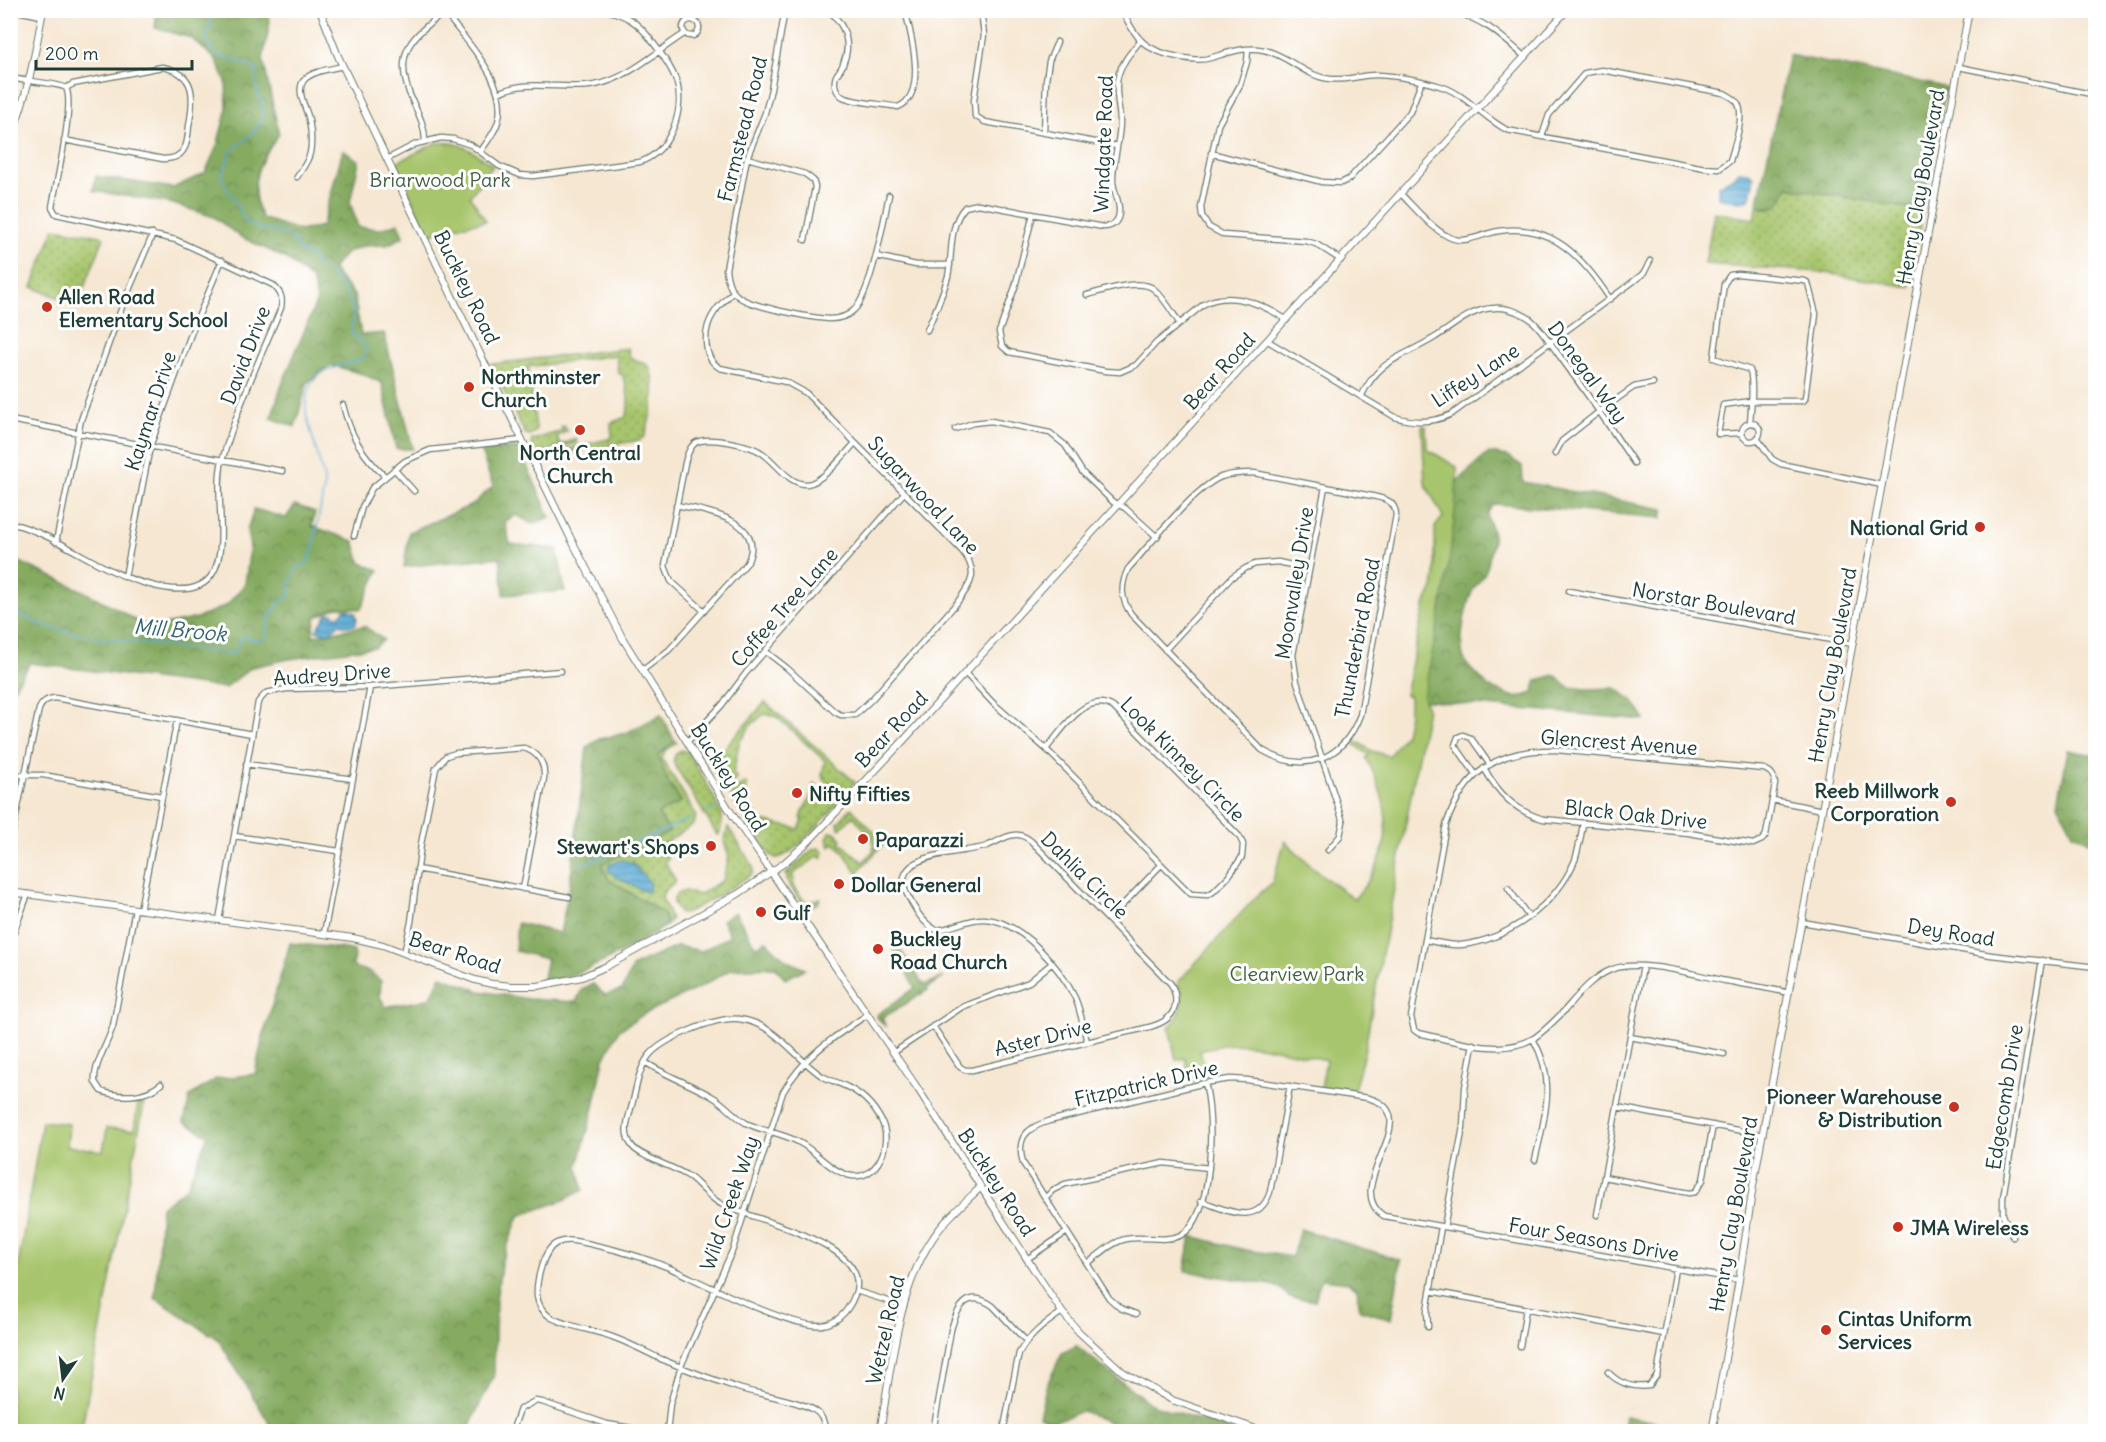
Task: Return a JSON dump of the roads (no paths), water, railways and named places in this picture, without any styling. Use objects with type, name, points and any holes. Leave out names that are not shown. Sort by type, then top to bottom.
[{"type":"main road","name":"Buckley Road","points":[[320,10],[343,66],[387,159],[604,605],[642,670],[770,873],[893,1053],[1062,1312],[1098,1351],[1124,1372],[1150,1388],[1195,1409],[1265,1431]]},
{"type":"main road","name":"Bear Road","points":[[10,892],[353,938],[404,953],[475,980],[529,987],[582,977],[607,966],[738,894],[770,873],[809,841],[1268,341],[1567,10]]},
{"type":"main road","name":"Henry Clay Boulevard","points":[[1712,1431],[1763,1135],[1969,10]]},
{"type":"main road","points":[[10,139],[30,82],[42,13]]},
{"type":"main road","name":"Wetzel Road","points":[[880,1431],[904,1306],[917,1265],[945,1222],[981,1187]]},
{"type":"street","points":[[12,10],[42,13]]},
{"type":"street","points":[[387,159],[425,141],[441,138],[471,145],[508,171],[533,176],[646,160],[669,137],[678,108],[677,82],[641,28],[634,22],[606,10]]},
{"type":"street","name":"Farmstead Road","points":[[733,292],[729,286],[726,269],[747,158],[765,113],[785,10]]},
{"type":"street","points":[[828,10],[840,23],[847,42],[843,66],[835,80],[838,93],[847,98],[898,107],[904,105],[911,97],[916,72],[906,13],[925,10]]},
{"type":"street","points":[[981,10],[984,35],[974,100],[975,116],[985,122],[1117,146]]},
{"type":"street","points":[[1122,10],[1140,41],[1155,52],[1194,59],[1248,49],[1274,53],[1302,70],[1318,76],[1349,80],[1376,75],[1442,87],[1454,92],[1491,122],[1507,130],[1705,168],[1719,169],[1730,161],[1740,123],[1740,108],[1736,100],[1724,93],[1602,69],[1585,73],[1549,115],[1542,136]]},
{"type":"street","points":[[1125,17],[1137,10]]},
{"type":"street","points":[[1449,10],[1482,22],[1499,33],[1525,57]]},
{"type":"street","points":[[425,141],[424,126],[407,90],[403,67],[408,46],[426,26],[445,11],[486,69],[498,93],[500,111],[496,127],[481,151]]},
{"type":"street","points":[[498,93],[510,88],[530,86],[595,85],[634,68],[684,34]]},
{"type":"street","name":"Windgate Road","points":[[927,330],[942,296],[950,265],[956,219],[965,207],[978,204],[1103,227],[1114,224],[1118,217],[1119,207],[1113,178],[1120,124],[1116,95],[1118,77],[1123,64],[1140,41]]},
{"type":"street","points":[[1044,132],[1046,80],[1049,61],[1057,42]]},
{"type":"street","points":[[1248,49],[1247,62],[1240,85],[1218,125],[1202,207],[1204,221],[1212,230],[1224,234],[1316,244],[1341,260]]},
{"type":"street","points":[[297,177],[307,163],[311,138],[309,121],[300,91],[301,85],[312,74],[343,66]]},
{"type":"street","points":[[10,78],[62,85],[66,88],[73,84],[162,67],[175,70],[191,86],[194,102],[184,150],[175,158],[163,159],[64,140]]},
{"type":"street","points":[[1959,67],[2096,95]]},
{"type":"street","points":[[1211,153],[1322,182],[1341,183],[1349,179],[1410,112],[1422,83]]},
{"type":"street","name":"David Drive","points":[[10,523],[35,531],[125,577],[148,585],[177,590],[196,587],[213,574],[219,551],[222,460],[247,389],[281,308],[280,291],[273,285],[191,246],[153,234],[61,216],[54,211],[52,207],[69,109],[69,92],[66,88]]},
{"type":"street","points":[[747,158],[805,174],[813,180],[815,187],[805,240]]},
{"type":"street","points":[[1401,194],[1435,227],[1452,238],[1470,239],[1499,230],[1514,230],[1539,234],[1558,242],[1579,257],[1610,299]]},
{"type":"street","points":[[733,292],[745,302],[758,306],[827,319],[847,315],[860,303],[876,256],[889,195]]},
{"type":"street","points":[[1033,214],[1015,286],[999,332],[1002,346],[1009,352],[1120,372],[1136,365],[1156,343],[1204,304],[1220,298],[1264,306],[1287,320]]},
{"type":"street","points":[[56,542],[77,433],[123,304],[153,234]]},
{"type":"street","points":[[876,256],[916,265],[950,265]]},
{"type":"street","name":"Kaymar Drive","points":[[125,577],[150,447],[191,334],[222,260]]},
{"type":"street","name":"Liffey Lane","points":[[1268,341],[1395,417],[1418,422],[1434,420],[1452,414],[1610,299],[1644,273],[1650,261]]},
{"type":"street","points":[[1743,433],[1718,434],[1723,405],[1751,401],[1803,401],[1804,399],[1816,314],[1808,283],[1805,281],[1738,274],[1730,275],[1724,284],[1714,358],[1750,370],[1752,378],[1751,401],[1750,423]]},
{"type":"street","points":[[1087,295],[1137,284],[1148,285],[1154,289],[1180,324]]},
{"type":"street","name":"Sugarwood Lane","points":[[733,292],[712,315],[706,337],[708,353],[716,366],[777,379],[799,387],[962,551],[970,563],[972,572],[968,588],[935,629],[860,712],[850,716],[835,712],[765,651]]},
{"type":"street","name":"Donegal Way","points":[[1361,397],[1375,373],[1386,363],[1438,335],[1469,314],[1482,309],[1504,308],[1534,323],[1550,342],[1600,411],[1634,464]]},
{"type":"street","points":[[1555,454],[1562,441],[1600,411],[1634,387],[1653,383]]},
{"type":"street","points":[[343,405],[348,427],[354,440],[373,466],[385,476]]},
{"type":"street","points":[[10,420],[282,471]]},
{"type":"street","points":[[955,429],[973,423],[991,421],[1050,433],[1065,445],[1083,473],[1113,502],[1125,508],[1157,537]]},
{"type":"street","points":[[1750,423],[1760,429],[1757,438]]},
{"type":"street","points":[[1750,423],[1743,428],[1743,433],[1748,440],[1757,438]]},
{"type":"street","points":[[1757,438],[1772,459],[1786,466],[1882,485]]},
{"type":"street","points":[[354,536],[367,496],[385,476],[413,457],[430,450],[522,440]]},
{"type":"street","points":[[704,611],[666,573],[666,555],[689,451],[699,441],[707,440],[751,447],[770,458],[789,477],[805,484],[819,479],[855,443]]},
{"type":"street","points":[[394,469],[414,490]]},
{"type":"street","name":"Thunderbird Road","points":[[1254,473],[1388,500],[1393,503],[1396,515],[1360,715],[1347,741],[1335,752],[1306,763],[1271,755],[1262,750],[1131,614],[1125,606],[1122,594],[1124,578],[1128,569],[1157,537],[1201,490],[1213,481],[1229,474],[1254,473]]},
{"type":"street","name":"Moonvalley Drive","points":[[1325,487],[1293,656],[1297,682],[1343,822],[1340,836],[1328,850]]},
{"type":"street","name":"Coffee Tree Lane","points":[[688,741],[722,705],[746,673],[904,493]]},
{"type":"street","points":[[642,670],[669,650],[747,563],[751,550],[750,542],[739,526],[729,518],[705,510],[676,505]]},
{"type":"street","points":[[1165,650],[1225,584],[1246,568],[1255,564],[1278,561],[1309,569]]},
{"type":"street","name":"Norstar Boulevard","points":[[1569,591],[1853,644]]},
{"type":"street","name":"Audrey Drive","points":[[219,920],[258,702],[266,693],[286,689],[370,687],[561,671]]},
{"type":"street","name":"Look Kinney Circle","points":[[964,673],[993,703],[1046,749],[1191,894],[1208,895],[1218,888],[1239,863],[1244,850],[1239,836],[1113,707],[1098,702],[1084,707],[1046,749]]},
{"type":"street","points":[[324,934],[370,687]]},
{"type":"street","points":[[10,844],[39,709],[43,702],[56,698],[252,734]]},
{"type":"street","points":[[161,1084],[150,1092],[120,1095],[101,1091],[94,1082],[96,1067],[109,1041],[113,1026],[177,720]]},
{"type":"street","points":[[1476,776],[1455,745],[1456,739],[1467,735],[1490,765]]},
{"type":"street","points":[[404,953],[436,768],[446,756],[456,753],[524,748],[537,755],[544,770],[523,889]]},
{"type":"street","name":"Glencrest Avenue","points":[[1473,1044],[1418,1033],[1412,1028],[1411,1017],[1446,825],[1458,796],[1484,768],[1516,753],[1533,749],[1764,769],[1770,771],[1774,777],[1773,800]]},
{"type":"street","points":[[246,764],[353,778]]},
{"type":"street","name":"Black Oak Drive","points":[[1484,768],[1506,799],[1529,815],[1583,824],[1689,833],[1757,843],[1766,835],[1773,800]]},
{"type":"street","points":[[10,775],[43,775],[161,796]]},
{"type":"street","points":[[1773,800],[1822,810]]},
{"type":"street","points":[[1425,940],[1461,945],[1501,933],[1529,917],[1550,898],[1570,868],[1579,846],[1583,824]]},
{"type":"street","name":"Dahlia Circle","points":[[1087,1042],[1074,997],[1031,940],[1019,930],[1003,922],[983,919],[936,930],[928,925],[904,890],[908,870],[929,857],[983,848],[1013,835],[1031,841],[1171,984],[1176,995],[1174,1009]]},
{"type":"street","points":[[234,836],[339,851]]},
{"type":"street","points":[[1108,920],[1161,865]]},
{"type":"street","points":[[417,869],[569,897]]},
{"type":"street","points":[[1508,888],[1529,917]]},
{"type":"street","points":[[10,944],[28,894]]},
{"type":"street","name":"Dey Road","points":[[1802,922],[1991,955],[2096,967]]},
{"type":"street","name":"Edgecomb Drive","points":[[2013,1237],[2003,1215],[2003,1198],[2042,960]]},
{"type":"street","points":[[893,1053],[970,1004],[1029,982],[1051,964]]},
{"type":"street","points":[[1428,1328],[1427,1311],[1430,1291],[1462,1127],[1466,1081],[1473,1044],[1502,1046],[1533,1039],[1545,1030],[1587,985],[1598,977],[1621,967],[1642,966],[1789,993]]},
{"type":"street","points":[[1597,1215],[1642,966]]},
{"type":"street","name":"Aster Drive","points":[[933,1026],[965,1070],[1162,1023],[1168,1019],[1174,1009]]},
{"type":"street","name":"Wild Creek Way","points":[[667,1431],[670,1404],[681,1366],[733,1249],[783,1092],[805,1061],[827,1042],[867,1016]]},
{"type":"street","points":[[645,1062],[715,1098],[749,1125],[792,1138],[842,1173],[850,1176],[869,1173],[881,1160],[886,1136],[873,1109],[860,1095],[825,1078],[769,1029],[752,1022],[729,1018],[698,1027],[651,1053],[645,1062],[627,1124],[628,1140],[639,1153],[668,1164],[690,1177],[715,1201],[803,1234],[848,1261],[856,1272],[856,1291],[844,1314],[827,1325],[816,1326],[761,1308],[668,1268],[610,1248],[572,1240],[560,1241],[548,1251],[543,1261],[537,1294],[544,1313],[559,1321],[619,1340],[737,1388],[810,1408],[822,1418],[826,1431]]},
{"type":"street","points":[[1630,1036],[1724,1054]]},
{"type":"street","points":[[1533,1039],[1545,1068],[1548,1084],[1548,1098],[1535,1160]]},
{"type":"street","name":"Fitzpatrick Drive","points":[[1136,1314],[1114,1304],[1023,1163],[1021,1146],[1023,1136],[1036,1125],[1205,1083],[1230,1079],[1376,1100],[1386,1107],[1391,1119],[1390,1130],[1370,1192],[1373,1206],[1384,1216],[1443,1227]]},
{"type":"street","points":[[1088,1263],[1125,1239],[1179,1236],[1192,1226],[1209,1168],[1212,1143],[1210,1106],[1205,1083]]},
{"type":"street","points":[[1201,1201],[1245,1214],[1257,1211],[1263,1206],[1270,1192],[1290,1086]]},
{"type":"street","points":[[1617,1107],[1763,1135]]},
{"type":"street","points":[[1604,1177],[1689,1193],[1695,1192],[1703,1180],[1713,1125]]},
{"type":"street","points":[[1045,1198],[1053,1190],[1065,1184],[1164,1163],[1209,1168]]},
{"type":"street","name":"Four Seasons Drive","points":[[1443,1227],[1739,1280]]},
{"type":"street","points":[[1027,1259],[1067,1232]]},
{"type":"street","points":[[1608,1372],[1617,1381],[1642,1387],[1649,1386],[1657,1375],[1676,1269]]},
{"type":"street","points":[[856,1291],[904,1306]]},
{"type":"street","points":[[1430,1291],[1664,1334]]},
{"type":"street","points":[[933,1431],[951,1330],[959,1306],[968,1300],[987,1301],[1026,1341]]},
{"type":"street","points":[[1520,1346],[1526,1308]]},
{"type":"street","points":[[1003,1431],[1019,1353],[1036,1331],[1062,1312]]},
{"type":"street","points":[[512,1431],[520,1410],[535,1401],[607,1424],[655,1431]]},
{"type":"water","points":[[1739,171],[1749,172],[1754,177],[1747,201],[1739,202],[1718,197],[1718,186]]},
{"type":"water","points":[[345,609],[355,612],[357,619],[355,625],[339,624],[329,633],[316,631],[327,614],[332,613],[338,617]]},
{"type":"water","points":[[622,860],[632,863],[650,883],[648,893],[616,877],[608,869],[609,865]]},
{"type":"waterway","name":"Mill Brook","points":[[10,606],[18,614],[48,627],[91,637],[231,654],[236,651],[240,639],[245,637],[258,641],[263,640],[270,616],[282,600],[290,596],[289,585],[298,567],[305,565],[312,554],[324,478],[306,414],[306,399],[309,388],[321,374],[363,359],[367,348],[351,332],[354,315],[350,301],[341,285],[317,265],[312,257],[299,250],[291,238],[285,234],[259,228],[246,222],[221,177],[231,152],[251,135],[264,113],[256,84],[258,73],[248,65],[220,55],[206,42],[213,10]]},
{"type":"waterway","points":[[501,382],[528,378]]},
{"type":"waterway","points":[[706,812],[715,809]]},
{"type":"waterway","points":[[580,865],[690,819]]},
{"type":"railway","points":[[2089,10],[2096,12]]},
{"type":"place","name":"Allen Road Elementary School","points":[[47,307]]},
{"type":"place","name":"Northminster Church","points":[[469,387]]},
{"type":"place","name":"North Central Church","points":[[580,430]]},
{"type":"place","name":"National Grid","points":[[1980,527]]},
{"type":"place","name":"Nifty Fifties","points":[[797,793]]},
{"type":"place","name":"Reeb Millwork Corporation","points":[[1951,802]]},
{"type":"place","name":"Paparazzi","points":[[863,839]]},
{"type":"place","name":"Stewart's Shops","points":[[711,846]]},
{"type":"place","name":"Dollar General","points":[[839,884]]},
{"type":"place","name":"Gulf","points":[[761,912]]},
{"type":"place","name":"Buckley Road Church","points":[[878,949]]},
{"type":"place","name":"Pioneer Warehouse & Distribution","points":[[1954,1107]]},
{"type":"place","name":"JMA Wireless","points":[[1898,1227]]},
{"type":"place","name":"Cintas Uniform Services","points":[[1826,1330]]},
{"type":"park label","name":"Briarwood Park","points":[[440,179]]},
{"type":"park label","name":"Clearview Park","points":[[1297,973]]}]
